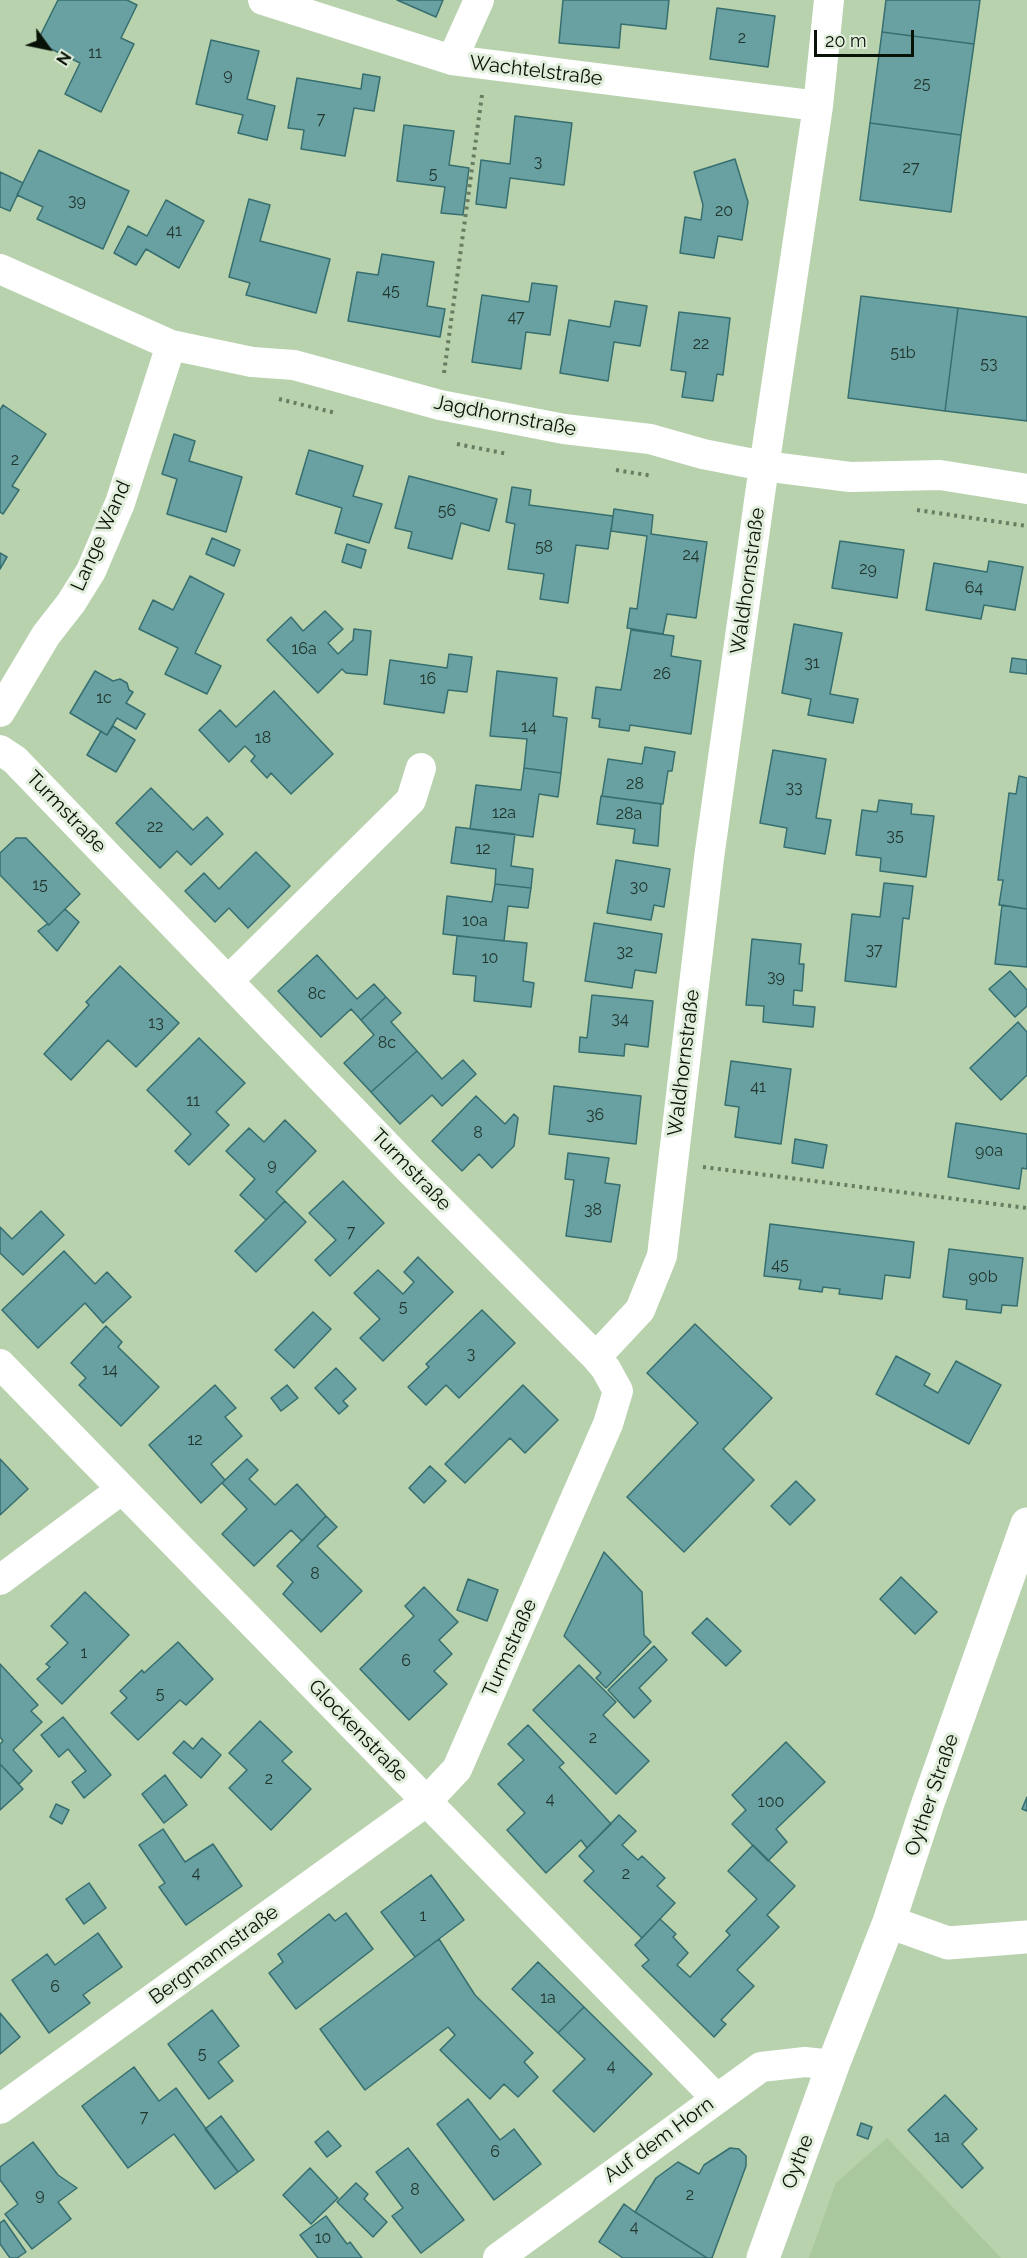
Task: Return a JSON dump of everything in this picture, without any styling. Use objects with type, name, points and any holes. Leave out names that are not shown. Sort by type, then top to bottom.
[{"type":"main road","name":"Oyther Straße","points":[[833,2066],[889,1922],[928,1803],[1027,1524]]},
{"type":"main road","points":[[889,1922],[948,1944],[1027,1937]]},
{"type":"main road","name":"Oythe","points":[[763,2258],[833,2066]]},
{"type":"street","name":"Wachtelstraße","points":[[263,0],[452,60],[818,106]]},
{"type":"street","points":[[452,60],[479,0]]},
{"type":"street","name":"Waldhornstraße","points":[[672,1162],[709,858],[764,466],[818,106],[829,0]]},
{"type":"street","name":"Jagdhornstraße","points":[[0,269],[171,345],[252,362],[294,366],[440,405],[564,429],[650,439],[703,454],[764,466],[850,477],[940,475],[1027,489]]},
{"type":"street","name":"Lange Wand","points":[[5,693],[71,603],[91,571],[120,503],[171,345]]},
{"type":"street","name":"Turmstraße","points":[[0,750],[15,760],[403,1163],[596,1357],[606,1369],[618,1391],[608,1424],[457,1769],[427,1801]]},
{"type":"street","points":[[229,980],[411,800],[421,768]]},
{"type":"street","points":[[596,1357],[640,1310],[662,1256],[672,1162]]},
{"type":"street","name":"Glockenstraße","points":[[0,1364],[716,2098]]},
{"type":"street","points":[[0,1580],[122,1489]]},
{"type":"street","name":"Bergmannstraße","points":[[0,2109],[427,1801]]},
{"type":"street","name":"Auf dem Horn","points":[[498,2258],[761,2067],[805,2062],[833,2066]]},
{"type":"path","points":[[440,405],[486,64]]},
{"type":"path","points":[[672,1162],[1027,1208]]},
{"type":"shaded area","points":[[887,2138],[1001,2258],[809,2258],[836,2183]]},
{"type":"building","points":[[58,0],[127,0],[137,5],[121,38],[134,44],[101,112],[65,94],[80,63],[37,42]]},
{"type":"building","points":[[397,0],[443,0],[436,17]]},
{"type":"building","points":[[563,0],[669,0],[666,29],[621,24],[619,48],[559,43]]},
{"type":"building","points":[[886,0],[980,0],[974,44],[882,32]]},
{"type":"building","points":[[717,8],[775,16],[768,67],[710,59]]},
{"type":"building","points":[[882,32],[974,44],[961,135],[870,123]]},
{"type":"building","points":[[211,40],[259,51],[247,99],[275,106],[267,140],[238,133],[243,115],[196,104]]},
{"type":"building","points":[[363,74],[380,77],[374,111],[354,108],[345,156],[301,149],[304,130],[288,128],[297,78],[361,89]]},
{"type":"building","points":[[515,116],[572,123],[564,185],[510,178],[506,208],[476,204],[481,160],[510,164]]},
{"type":"building","points":[[870,123],[961,135],[951,212],[860,200]]},
{"type":"building","points":[[404,125],[454,131],[449,165],[469,168],[463,215],[441,213],[445,187],[397,181]]},
{"type":"building","points":[[39,150],[129,191],[103,249],[37,219],[43,207],[17,195]]},
{"type":"building","points":[[735,159],[748,202],[742,240],[718,236],[714,258],[680,253],[685,217],[701,220],[703,205],[694,172]]},
{"type":"building","points":[[0,172],[23,183],[10,211],[0,207]]},
{"type":"building","points":[[249,199],[270,205],[260,241],[330,259],[316,313],[246,295],[250,283],[229,277]]},
{"type":"building","points":[[166,200],[204,221],[179,268],[146,249],[136,265],[114,253],[128,226],[147,236]]},
{"type":"building","points":[[382,254],[434,262],[427,306],[445,309],[440,337],[348,321],[357,272],[378,275]]},
{"type":"building","points":[[532,283],[557,286],[550,335],[526,332],[521,369],[472,362],[482,295],[529,302]]},
{"type":"building","points":[[861,296],[958,308],[945,411],[848,398]]},
{"type":"building","points":[[615,301],[647,306],[640,346],[614,342],[608,381],[560,373],[569,320],[610,327]]},
{"type":"building","points":[[958,308],[1027,317],[1027,421],[945,411]]},
{"type":"building","points":[[679,312],[730,318],[723,375],[717,374],[713,401],[682,397],[686,372],[671,370]]},
{"type":"building","points":[[3,405],[46,434],[12,486],[19,490],[3,514],[0,512],[0,410]]},
{"type":"building","points":[[174,434],[195,441],[189,461],[242,477],[226,532],[167,514],[177,479],[162,474]]},
{"type":"building","points":[[309,450],[363,466],[353,496],[382,504],[369,543],[335,533],[342,508],[296,494]]},
{"type":"building","points":[[409,476],[497,499],[489,531],[461,523],[452,559],[408,548],[412,532],[395,528]]},
{"type":"building","points":[[512,487],[531,490],[529,505],[613,516],[608,549],[576,545],[568,603],[540,599],[544,574],[508,569],[515,524],[506,522]]},
{"type":"building","points":[[614,509],[653,515],[651,534],[707,542],[696,618],[667,614],[663,634],[627,628],[630,608],[637,609],[647,536],[611,531]]},
{"type":"building","points":[[212,538],[240,550],[234,566],[206,554]]},
{"type":"building","points":[[840,541],[904,550],[897,598],[832,588]]},
{"type":"building","points":[[347,544],[366,550],[361,568],[342,562]]},
{"type":"building","points":[[0,553],[7,557],[0,569]]},
{"type":"building","points":[[989,561],[1023,567],[1015,610],[984,605],[981,619],[926,610],[934,563],[987,572]]},
{"type":"building","points":[[190,576],[224,594],[195,653],[221,666],[207,694],[165,674],[178,648],[139,629],[153,600],[173,610]]},
{"type":"building","points":[[325,611],[343,629],[328,643],[338,654],[353,640],[354,629],[371,631],[367,675],[346,673],[342,669],[318,693],[267,640],[291,617],[303,631]]},
{"type":"building","points":[[794,624],[842,633],[830,694],[858,699],[853,723],[808,715],[811,699],[782,693]]},
{"type":"building","points":[[631,630],[674,636],[671,656],[701,661],[691,734],[630,725],[629,731],[599,727],[600,719],[592,718],[596,687],[621,690]]},
{"type":"building","points":[[449,654],[472,657],[467,692],[448,690],[444,713],[384,704],[390,660],[447,668]]},
{"type":"building","points":[[1012,658],[1027,660],[1027,674],[1010,672]]},
{"type":"building","points":[[95,671],[113,681],[120,679],[127,683],[129,690],[133,692],[126,703],[145,714],[136,729],[117,718],[107,735],[70,713]]},
{"type":"building","points":[[497,671],[557,678],[553,716],[567,718],[561,773],[524,768],[527,739],[490,736]]},
{"type":"building","points":[[274,691],[333,754],[291,794],[271,773],[267,778],[251,761],[255,756],[245,746],[229,762],[199,730],[220,710],[236,727]]},
{"type":"building","points":[[113,726],[135,740],[116,772],[87,755],[101,731],[107,735]]},
{"type":"building","points":[[645,747],[675,752],[672,771],[668,771],[663,804],[602,796],[608,759],[642,764]]},
{"type":"building","points":[[773,750],[826,759],[816,818],[831,820],[825,854],[784,847],[787,828],[760,823]]},
{"type":"building","points":[[524,768],[561,773],[558,797],[539,794],[533,837],[470,829],[476,785],[521,790]]},
{"type":"building","points":[[1019,776],[1027,778],[1027,909],[999,905],[1003,880],[998,880],[1009,793],[1016,794]]},
{"type":"building","points":[[151,788],[193,830],[207,817],[223,834],[191,865],[177,851],[160,868],[116,823]]},
{"type":"building","points":[[601,796],[661,804],[658,846],[633,843],[635,829],[597,824]]},
{"type":"building","points":[[879,800],[912,804],[911,814],[934,816],[926,877],[880,871],[881,858],[856,855],[862,810],[877,812]]},
{"type":"building","points":[[456,827],[515,834],[511,866],[533,869],[531,888],[495,884],[496,869],[451,863]]},
{"type":"building","points":[[16,838],[26,838],[80,894],[49,925],[0,875],[0,853]]},
{"type":"building","points":[[256,852],[290,886],[248,928],[229,908],[215,922],[185,891],[204,873],[219,889]]},
{"type":"building","points":[[616,860],[670,869],[664,907],[654,905],[651,920],[607,913]]},
{"type":"building","points":[[884,883],[913,886],[909,919],[903,918],[896,987],[845,981],[852,914],[880,917]]},
{"type":"building","points":[[495,884],[531,888],[528,908],[508,906],[504,941],[443,934],[447,896],[492,902]]},
{"type":"building","points":[[1002,905],[1027,909],[1027,967],[995,964]]},
{"type":"building","points":[[65,909],[79,922],[57,951],[38,931],[47,924],[49,925]]},
{"type":"building","points":[[594,923],[662,934],[656,973],[635,970],[632,988],[585,981]]},
{"type":"building","points":[[457,936],[527,943],[523,981],[534,983],[531,1007],[474,1001],[476,976],[453,974]]},
{"type":"building","points":[[752,939],[801,944],[799,964],[804,964],[802,991],[794,990],[793,1005],[815,1007],[813,1027],[763,1022],[764,1006],[746,1005]]},
{"type":"building","points":[[317,955],[357,999],[374,984],[386,997],[361,1020],[351,1009],[321,1037],[278,991]]},
{"type":"building","points":[[120,966],[179,1023],[136,1067],[108,1040],[71,1080],[44,1054],[89,1005],[86,1002]]},
{"type":"building","points":[[1010,971],[1027,990],[1027,1006],[1015,1017],[989,989]]},
{"type":"building","points":[[592,995],[653,1001],[648,1047],[625,1044],[624,1056],[579,1052],[580,1037],[587,1038]]},
{"type":"building","points":[[386,997],[401,1013],[391,1022],[417,1051],[371,1092],[344,1063],[374,1035],[361,1020]]},
{"type":"building","points":[[1018,1022],[1027,1032],[1027,1075],[1001,1100],[970,1068]]},
{"type":"building","points":[[199,1038],[245,1083],[216,1112],[229,1125],[189,1165],[175,1151],[191,1134],[147,1090]]},
{"type":"building","points":[[417,1051],[442,1079],[463,1060],[476,1074],[442,1106],[432,1095],[400,1124],[371,1092]]},
{"type":"building","points":[[731,1061],[791,1069],[781,1144],[735,1137],[739,1107],[725,1105]]},
{"type":"building","points":[[554,1086],[641,1096],[636,1144],[549,1134]]},
{"type":"building","points":[[476,1096],[505,1124],[514,1114],[518,1118],[514,1146],[492,1168],[479,1154],[462,1171],[432,1141]]},
{"type":"building","points":[[285,1120],[316,1151],[276,1192],[285,1201],[266,1220],[240,1195],[255,1179],[226,1151],[249,1128],[264,1142]]},
{"type":"building","points":[[956,1123],[1027,1134],[1027,1169],[1022,1168],[1019,1189],[948,1177]]},
{"type":"building","points":[[795,1139],[827,1145],[823,1168],[792,1163]]},
{"type":"building","points":[[568,1153],[609,1158],[605,1183],[620,1185],[611,1242],[566,1236],[574,1180],[565,1179]]},
{"type":"building","points":[[343,1181],[384,1223],[330,1276],[315,1260],[336,1240],[309,1213]]},
{"type":"building","points":[[285,1201],[306,1222],[256,1272],[235,1251]]},
{"type":"building","points":[[41,1211],[64,1235],[23,1275],[0,1253],[0,1227],[12,1239]]},
{"type":"building","points":[[770,1224],[914,1242],[910,1278],[885,1275],[882,1299],[839,1294],[840,1289],[823,1287],[822,1292],[799,1289],[801,1280],[764,1276]]},
{"type":"building","points":[[949,1249],[1023,1258],[1017,1306],[1002,1305],[1001,1313],[966,1309],[967,1300],[943,1297]]},
{"type":"building","points":[[64,1251],[95,1284],[107,1272],[131,1297],[103,1323],[85,1303],[38,1348],[2,1310]]},
{"type":"building","points":[[418,1257],[453,1292],[383,1361],[360,1338],[380,1319],[354,1293],[378,1270],[403,1294],[414,1282],[404,1272]]},
{"type":"building","points":[[482,1310],[515,1343],[459,1398],[446,1385],[426,1405],[408,1387],[429,1367],[426,1364]]},
{"type":"building","points":[[313,1312],[331,1329],[294,1368],[275,1350]]},
{"type":"building","points":[[695,1324],[772,1398],[723,1449],[754,1480],[684,1552],[627,1497],[698,1423],[647,1373]]},
{"type":"building","points":[[106,1326],[122,1342],[118,1347],[159,1387],[121,1426],[79,1385],[86,1378],[71,1363]]},
{"type":"building","points":[[896,1356],[930,1374],[924,1385],[938,1393],[956,1361],[1001,1385],[969,1444],[876,1394]]},
{"type":"building","points":[[336,1368],[356,1389],[343,1401],[348,1406],[339,1414],[315,1388]]},
{"type":"building","points":[[215,1385],[236,1408],[225,1417],[242,1436],[211,1464],[225,1480],[201,1503],[149,1445]]},
{"type":"building","points":[[287,1385],[298,1398],[281,1411],[271,1398]]},
{"type":"building","points":[[523,1385],[558,1420],[525,1453],[510,1438],[465,1483],[445,1464]]},
{"type":"building","points":[[0,1459],[28,1489],[0,1515]]},
{"type":"building","points":[[247,1459],[258,1470],[249,1479],[275,1505],[297,1484],[326,1516],[302,1541],[291,1530],[254,1566],[222,1534],[247,1509],[222,1483]]},
{"type":"building","points":[[430,1466],[446,1481],[424,1503],[409,1488]]},
{"type":"building","points":[[796,1481],[815,1500],[790,1525],[771,1506]]},
{"type":"building","points":[[326,1516],[337,1527],[317,1546],[362,1591],[321,1632],[283,1594],[293,1582],[277,1566]]},
{"type":"building","points":[[604,1552],[642,1592],[644,1635],[651,1642],[606,1688],[596,1678],[601,1673],[564,1636]]},
{"type":"building","points":[[901,1577],[937,1612],[915,1634],[880,1599]]},
{"type":"building","points":[[468,1579],[498,1590],[487,1621],[457,1610]]},
{"type":"building","points":[[424,1587],[458,1622],[439,1640],[452,1654],[434,1671],[447,1684],[409,1720],[360,1669],[414,1616],[405,1606]]},
{"type":"building","points":[[85,1592],[129,1635],[62,1704],[37,1679],[50,1667],[46,1664],[68,1643],[51,1626]]},
{"type":"building","points":[[707,1618],[741,1651],[726,1666],[692,1633]]},
{"type":"building","points":[[178,1642],[213,1679],[186,1705],[180,1700],[138,1740],[111,1713],[127,1698],[120,1691],[142,1670],[144,1673]]},
{"type":"building","points":[[654,1646],[667,1660],[639,1688],[651,1701],[634,1718],[608,1690]]},
{"type":"building","points":[[0,1664],[38,1705],[31,1711],[42,1722],[13,1750],[32,1771],[19,1784],[0,1764],[0,1744],[3,1741],[0,1737]]},
{"type":"building","points":[[579,1665],[616,1702],[603,1715],[649,1761],[616,1794],[533,1710]]},
{"type":"building","points":[[63,1717],[111,1775],[84,1798],[72,1782],[86,1771],[68,1749],[59,1757],[41,1735]]},
{"type":"building","points":[[260,1721],[292,1752],[282,1761],[311,1789],[271,1830],[229,1788],[247,1770],[229,1753]]},
{"type":"building","points":[[528,1725],[564,1763],[559,1767],[611,1824],[587,1848],[581,1840],[546,1873],[507,1830],[525,1813],[498,1784],[524,1760],[508,1744]]},
{"type":"building","points":[[202,1738],[221,1755],[201,1778],[173,1753],[184,1741],[193,1749]]},
{"type":"building","points":[[786,1742],[825,1782],[776,1829],[787,1842],[768,1861],[732,1824],[746,1810],[732,1795]]},
{"type":"building","points":[[0,1764],[23,1789],[0,1810]]},
{"type":"building","points":[[165,1775],[187,1805],[164,1823],[142,1794]]},
{"type":"building","points":[[1027,1797],[1027,1811],[1022,1809]]},
{"type":"building","points":[[56,1804],[69,1810],[62,1824],[50,1817]]},
{"type":"building","points":[[619,1815],[636,1831],[622,1845],[638,1860],[642,1856],[665,1878],[657,1886],[675,1903],[642,1938],[584,1881],[594,1871],[579,1856]]},
{"type":"building","points":[[163,1829],[185,1862],[213,1844],[242,1886],[186,1925],[159,1887],[165,1883],[139,1845]]},
{"type":"building","points":[[753,1845],[795,1886],[767,1915],[779,1927],[737,1970],[754,1986],[721,2020],[726,2024],[714,2037],[642,1966],[649,1960],[635,1945],[660,1919],[676,1934],[673,1937],[688,1953],[677,1965],[690,1977],[730,1935],[726,1931],[757,1899],[728,1871]]},
{"type":"building","points":[[431,1875],[464,1920],[415,1957],[381,1912]]},
{"type":"building","points":[[89,1883],[106,1908],[84,1924],[66,1899]]},
{"type":"building","points":[[346,1913],[373,1949],[296,2009],[269,1973],[283,1962],[278,1954],[329,1914],[335,1921]]},
{"type":"building","points":[[98,1933],[122,1967],[83,1995],[90,2003],[49,2033],[12,1980],[47,1954],[55,1965]]},
{"type":"building","points":[[439,1939],[475,1995],[533,2053],[524,2062],[538,2077],[518,2097],[504,2084],[490,2099],[440,2050],[455,2035],[448,2027],[365,2090],[320,2029]]},
{"type":"building","points":[[538,1962],[584,2007],[558,2033],[512,1989]]},
{"type":"building","points":[[584,2007],[652,2074],[594,2132],[553,2091],[585,2059],[558,2033]]},
{"type":"building","points":[[212,2010],[239,2046],[218,2062],[233,2081],[209,2099],[168,2044]]},
{"type":"building","points":[[0,2013],[20,2037],[0,2054]]},
{"type":"building","points":[[134,2067],[159,2101],[176,2088],[238,2172],[215,2189],[174,2134],[128,2168],[82,2106]]},
{"type":"building","points":[[945,2095],[977,2129],[962,2144],[983,2168],[962,2188],[908,2130]]},
{"type":"building","points":[[468,2099],[500,2140],[514,2129],[541,2164],[494,2200],[437,2124]]},
{"type":"building","points":[[221,2116],[254,2160],[238,2172],[205,2129]]},
{"type":"building","points":[[861,2123],[872,2127],[868,2139],[857,2135]]},
{"type":"building","points":[[328,2131],[341,2146],[327,2157],[315,2142]]},
{"type":"building","points":[[33,2142],[58,2175],[77,2188],[58,2202],[71,2219],[32,2249],[5,2214],[18,2204],[0,2180],[0,2167]]},
{"type":"building","points":[[408,2148],[464,2220],[421,2253],[392,2216],[403,2208],[376,2172]]},
{"type":"building","points":[[730,2148],[739,2149],[746,2156],[746,2166],[712,2258],[707,2258],[635,2212],[656,2178],[678,2162],[699,2174],[704,2165]]},
{"type":"building","points":[[310,2168],[338,2198],[311,2224],[283,2195]]},
{"type":"building","points":[[356,2183],[368,2194],[364,2199],[387,2222],[373,2237],[337,2202]]},
{"type":"building","points":[[624,2204],[707,2258],[623,2258],[599,2242]]},
{"type":"building","points":[[326,2216],[347,2244],[350,2242],[362,2258],[318,2258],[300,2235]]},
{"type":"building","points":[[4,2220],[26,2252],[17,2258],[10,2258],[0,2244],[0,2223]]}]
